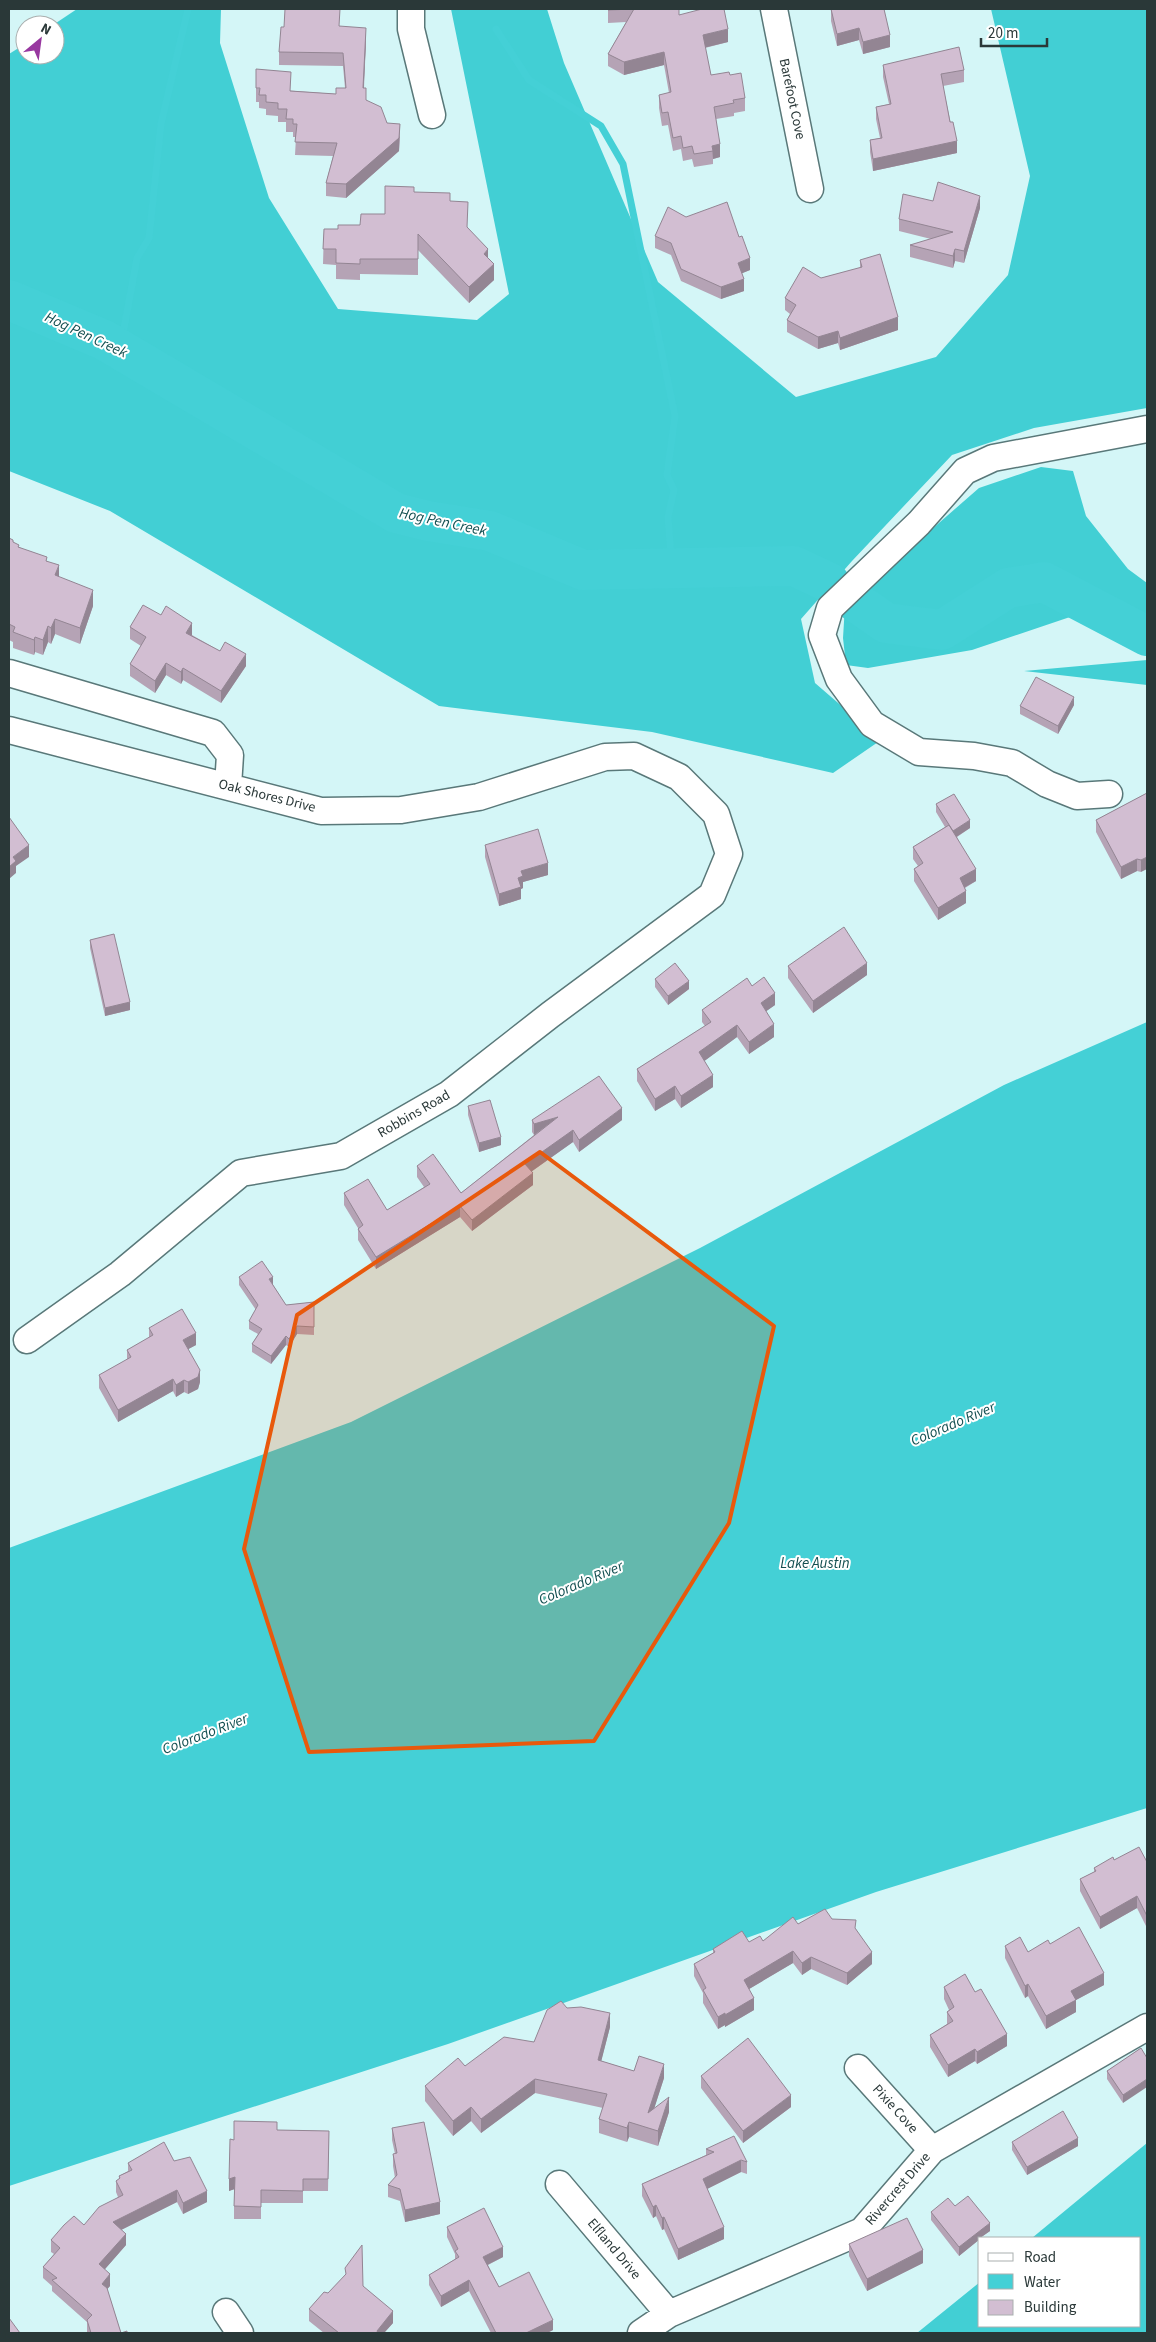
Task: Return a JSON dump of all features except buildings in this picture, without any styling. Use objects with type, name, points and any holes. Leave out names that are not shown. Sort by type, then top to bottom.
[{"type":"street","points":[[411,9],[414,45],[432,116]]},
{"type":"street","name":"Barefoot Cove","points":[[774,9],[810,189]]},
{"type":"street","points":[[1108,794],[1077,796],[1046,784],[1012,763],[974,756],[919,752],[872,724],[839,679],[822,635],[830,608],[919,523],[966,471],[993,458],[1147,429]]},
{"type":"street","points":[[9,674],[213,733],[230,755],[228,786]]},
{"type":"street","name":"Oak Shores Drive","points":[[9,730],[321,810],[401,810],[479,798],[606,757],[634,756],[679,777],[716,814]]},
{"type":"street","name":"Robbins Road","points":[[27,1340],[120,1274],[241,1173],[341,1156],[449,1094],[550,1015],[712,895],[729,854],[716,814]]},
{"type":"street","name":"Rivercrest Drive","points":[[641,2333],[669,2314],[862,2232],[932,2150],[1147,2027]]},
{"type":"street","name":"Pixie Cove","points":[[858,2068],[932,2150]]},
{"type":"street","name":"Elfland Drive","points":[[559,2184],[669,2314]]},
{"type":"street","points":[[226,2312],[240,2333]]},
{"type":"highlighted area","points":[[540,1152],[774,1326],[729,1523],[594,1741],[309,1752],[244,1549],[297,1315]]},
{"type":"shaded area","points":[[77,9],[221,9],[220,43],[269,198],[338,309],[477,320],[509,294],[451,9],[547,9],[564,63],[658,282],[796,397],[936,357],[1008,275],[1030,176],[991,9],[1147,9],[1147,408],[1034,428],[952,455],[852,561],[801,619],[815,683],[881,740],[833,773],[652,732],[439,706],[110,511],[9,471],[9,54],[15,50],[15,65],[65,65],[65,17]]},
{"type":"shaded area","points":[[1041,467],[1073,471],[1086,516],[1128,569],[1147,583],[1147,618],[1103,620],[1070,617],[972,650],[868,668],[846,665],[843,638],[845,605],[979,488]]},
{"type":"shaded area","points":[[1147,660],[1147,685],[1024,671]]},
{"type":"shaded area","points":[[1147,2143],[1147,2333],[917,2333],[978,2284],[978,2327],[1141,2327],[1141,2237],[1033,2237]]},
{"type":"water","points":[[1147,618],[1147,644],[1103,620]]},
{"type":"water","name":"Lake Austin","points":[[1147,1022],[1147,1808],[876,1892],[448,2044],[9,2186],[9,1548],[351,1422],[700,1248],[1004,1085]]},
{"type":"waterway","points":[[120,350],[137,258],[149,238],[161,124],[188,9]]},
{"type":"waterway","points":[[496,29],[529,80],[601,126],[623,164],[675,416],[667,475],[674,490],[668,517],[672,569]]},
{"type":"waterway","name":"Hog Pen Creek","points":[[9,300],[104,340],[396,513],[428,521],[490,531],[583,570],[794,566],[830,583]]},
{"type":"waterway","name":"Hog Pen Creek","points":[[853,600],[886,623],[942,630],[1008,588],[1044,582],[1147,636]]},
{"type":"water label","name":"Colorado River","points":[[953,1424]]},
{"type":"water label","name":"Colorado River","points":[[581,1583]]},
{"type":"water label","name":"Colorado River","points":[[205,1734]]}]
